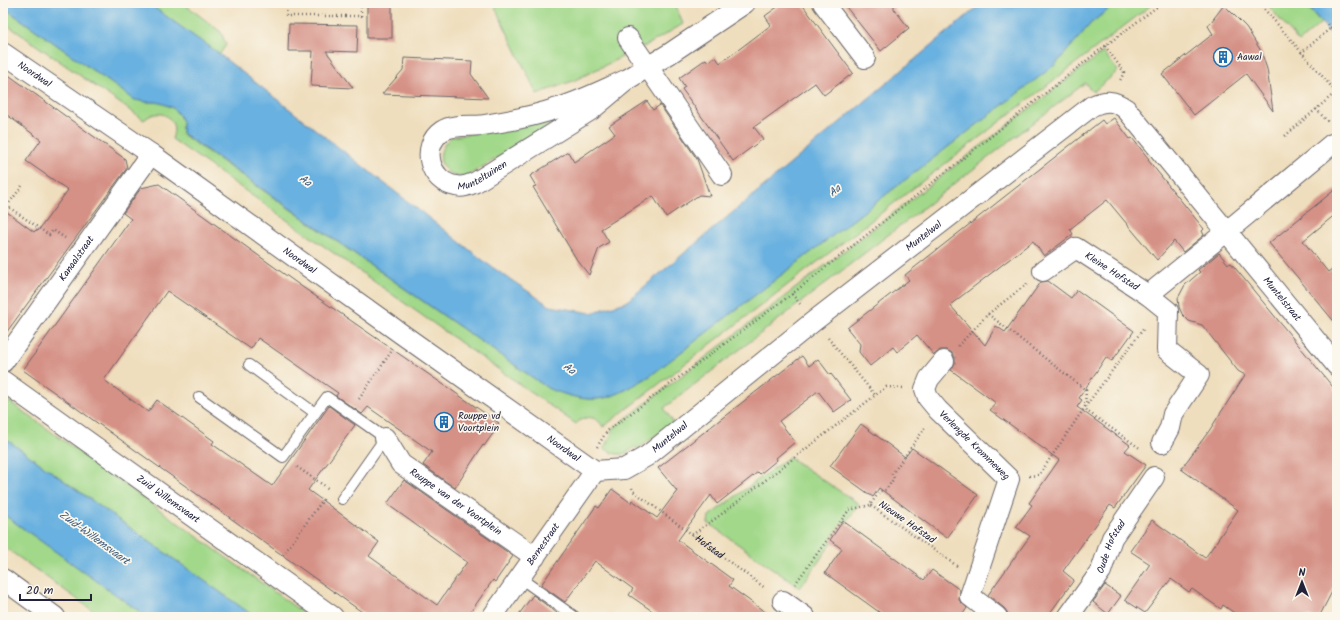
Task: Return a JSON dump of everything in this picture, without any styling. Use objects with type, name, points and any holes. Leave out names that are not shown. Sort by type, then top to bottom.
[{"type":"street","name":"Munteltuinen","points":[[628,79],[591,110],[476,182],[466,186],[456,186],[446,183],[438,177],[432,168],[430,148],[435,138],[442,131],[452,126],[483,125],[559,108],[628,79],[745,3]]},
{"type":"street","points":[[823,3],[865,58]]},
{"type":"street","points":[[628,38],[722,175]]},
{"type":"street","name":"Noordwal","points":[[3,53],[151,154],[591,468]]},
{"type":"street","points":[[1111,101],[1120,105],[1126,110],[1226,232],[1332,144],[1337,143]]},
{"type":"street","name":"Muntelwal","points":[[591,468],[624,469],[647,456],[814,321],[1092,106],[1102,102],[1111,101]]},
{"type":"street","name":"Kanaalstraat","points":[[3,362],[151,154]]},
{"type":"street","name":"Kleine Hofstad","points":[[1043,271],[1076,248],[1148,295],[1226,232]]},
{"type":"street","name":"Muntelstraat","points":[[1226,232],[1337,366]]},
{"type":"street","points":[[1148,295],[1168,311],[1167,350],[1199,375],[1173,414],[1170,428],[1162,444]]},
{"type":"street","points":[[925,389],[929,379],[944,361]]},
{"type":"street","name":"Zuid Willemsvaart","points":[[3,381],[333,617]]},
{"type":"street","name":"Verlengde Krommeweg","points":[[925,389],[928,398],[938,410],[1009,479],[970,596],[997,617]]},
{"type":"street","name":"Rouppe van der Voortplein","points":[[385,438],[402,464],[535,557]]},
{"type":"street","name":"Bernestraat","points":[[492,617],[535,557],[591,468]]},
{"type":"street","name":"Oude Hofstad","points":[[1068,617],[1101,571],[1112,538],[1154,477]]},
{"type":"street","points":[[3,579],[55,617]]},
{"type":"street","points":[[783,601],[805,617]]},
{"type":"lane","points":[[249,365],[315,413]]},
{"type":"lane","points":[[199,397],[283,457]]},
{"type":"lane","name":"Rouppe van der Voortplein","points":[[283,457],[327,397],[385,438]]},
{"type":"lane","points":[[342,499],[385,438]]},
{"type":"lane","points":[[520,578],[575,617]]},
{"type":"path","points":[[287,3],[286,16],[361,16],[361,3]]},
{"type":"path","points":[[591,468],[607,430],[792,294],[1105,46],[1162,3]]},
{"type":"path","points":[[1259,3],[1336,92],[1285,136]]},
{"type":"path","points":[[1328,24],[1337,34]]},
{"type":"path","points":[[1301,53],[1332,27]]},
{"type":"path","points":[[1105,46],[1124,72],[1111,101]]},
{"type":"path","points":[[7,206],[22,186]]},
{"type":"path","points":[[3,205],[4,204],[7,206],[49,236],[53,230],[65,239]]},
{"type":"path","points":[[944,361],[988,314],[1043,271]]},
{"type":"path","points":[[1009,479],[1039,475],[1085,407],[1146,326],[1148,295]]},
{"type":"path","points":[[988,314],[1086,390],[1085,407],[1087,410],[1144,452]]},
{"type":"path","points":[[814,321],[875,395]]},
{"type":"path","points":[[350,413],[403,335]]},
{"type":"path","points":[[692,535],[726,511],[886,387],[925,389]]},
{"type":"path","name":"Nieuwe Hofstad","points":[[938,410],[892,474],[894,478],[886,490],[880,491],[870,505],[976,580]]},
{"type":"path","points":[[283,457],[342,499]]},
{"type":"path","name":"Hofstad","points":[[624,469],[633,491],[783,601]]},
{"type":"path","points":[[271,573],[330,490]]},
{"type":"path","points":[[783,601],[849,510],[870,505]]},
{"type":"green space","points":[[148,3],[183,3],[221,32],[226,45],[219,55]]},
{"type":"green space","points":[[493,3],[675,3],[683,24],[644,47],[619,38],[626,55],[573,81],[537,94]]},
{"type":"green space","points":[[1117,3],[1154,3],[603,427],[598,420],[591,418],[583,419],[576,424],[172,139],[174,132],[173,125],[167,116],[156,114],[144,120],[3,22],[3,7],[135,100],[156,102],[173,108],[182,121],[182,134],[549,389],[576,397],[597,399],[615,395],[650,376],[1056,64],[1091,23]]},
{"type":"green space","points":[[1266,3],[1305,3],[1321,23],[1299,42]]},
{"type":"green space","points":[[1103,52],[1118,71],[1093,92],[1085,83],[664,408],[673,422],[638,449],[635,447],[624,454],[617,454],[604,448],[612,433],[611,430]]},
{"type":"green space","points":[[555,118],[557,121],[466,177],[450,174],[442,164],[440,157],[441,151],[451,137]]},
{"type":"green space","points":[[3,397],[309,617],[255,617],[3,437]]},
{"type":"green space","points":[[789,457],[859,504],[800,588],[708,523],[709,516]]},
{"type":"green space","points":[[3,514],[147,617],[102,617],[3,546]]},
{"type":"water","name":"Aa","points":[[3,3],[148,3],[205,43],[489,265],[550,306],[591,313],[626,302],[982,3],[1117,3],[1091,23],[1056,64],[650,376],[615,395],[604,398],[590,399],[563,394],[549,389],[182,133],[182,121],[173,108],[156,102],[135,100],[3,7]]},
{"type":"water","points":[[1305,3],[1337,3],[1337,41]]},
{"type":"water","name":"Zuid-Willemsvaart","points":[[3,437],[255,617],[147,617],[3,514]]},
{"type":"building","points":[[367,3],[392,3],[392,38],[367,38]]},
{"type":"building","points":[[783,3],[801,3],[853,73],[824,95],[815,83],[754,127],[763,139],[733,161],[682,89],[685,87],[679,78],[706,59],[708,62],[715,56],[720,63],[771,25],[765,16]]},
{"type":"building","points":[[843,3],[894,3],[894,9],[909,28],[881,51]]},
{"type":"building","name":"Aawal","points":[[1224,5],[1246,27],[1261,51],[1267,69],[1273,111],[1246,74],[1194,115],[1162,74],[1213,34],[1208,26]]},
{"type":"building","points":[[289,24],[358,25],[357,52],[326,51],[353,88],[311,86],[313,51],[288,51]]},
{"type":"building","points":[[404,58],[472,61],[471,74],[488,98],[382,94],[403,70]]},
{"type":"building","points":[[3,71],[125,159],[127,168],[3,337],[3,209],[34,232],[36,230],[38,231],[68,190],[26,161],[41,140],[3,112]]},
{"type":"building","points":[[647,101],[653,110],[660,105],[697,159],[710,196],[699,195],[666,217],[653,196],[601,229],[609,242],[599,248],[589,275],[577,260],[533,187],[536,186],[530,176],[568,152],[574,162],[615,134],[609,126]]},
{"type":"building","points":[[1114,118],[1130,139],[1132,138],[1204,229],[1202,231],[1204,235],[1183,252],[1174,241],[1157,260],[1107,200],[1070,229],[1073,234],[1044,256],[1033,241],[950,305],[985,345],[996,326],[1005,332],[1041,282],[1048,281],[1071,298],[1077,290],[1134,331],[1112,361],[1106,357],[1079,398],[1082,400],[1077,407],[1130,445],[1125,451],[1146,465],[1115,508],[1110,505],[1063,571],[1074,580],[1047,617],[1008,617],[1004,608],[988,595],[1030,536],[1016,527],[1032,505],[1029,503],[1059,460],[990,410],[996,403],[951,370],[955,363],[955,357],[951,352],[940,350],[934,355],[917,335],[897,352],[893,347],[870,366],[859,352],[860,344],[847,328],[909,280],[905,275],[1102,120],[1105,124]]},
{"type":"building","points":[[159,184],[298,284],[499,423],[455,488],[423,465],[432,452],[368,407],[362,414],[336,396],[338,393],[258,338],[251,349],[167,291],[104,380],[148,412],[157,400],[214,441],[212,444],[272,486],[329,406],[355,425],[308,490],[379,542],[369,556],[437,605],[467,562],[387,504],[404,480],[513,556],[495,582],[493,580],[467,617],[369,617],[23,370],[131,219],[123,213],[141,188]]},
{"type":"building","points":[[1337,188],[1337,213],[1303,241],[1328,272],[1337,265],[1337,325],[1269,243]]},
{"type":"building","points":[[1219,253],[1228,264],[1231,263],[1337,392],[1337,582],[1319,617],[1240,617],[1223,605],[1221,609],[1192,589],[1189,592],[1171,579],[1145,613],[1125,600],[1150,564],[1130,551],[1152,520],[1205,558],[1238,510],[1181,469],[1209,431],[1245,375],[1238,371],[1202,325],[1189,321],[1182,314],[1179,307],[1178,298],[1185,285],[1200,272],[1198,270]]},
{"type":"building","points":[[802,356],[809,366],[818,359],[851,400],[834,412],[818,391],[779,421],[795,442],[760,474],[758,472],[717,504],[711,495],[678,540],[733,580],[729,586],[772,617],[661,617],[629,595],[633,589],[595,561],[565,602],[541,585],[596,506],[599,508],[612,489],[631,503],[632,500],[657,518],[677,491],[658,468]]},
{"type":"building","points":[[861,424],[905,457],[912,448],[978,495],[947,538],[879,488],[873,497],[830,466]]},
{"type":"building","points":[[843,521],[924,580],[932,570],[960,590],[959,600],[967,608],[961,617],[886,617],[825,573],[842,549],[830,540]]},
{"type":"building","points":[[1105,585],[1121,596],[1108,614],[1093,602]]},
{"type":"building","points":[[533,595],[557,613],[554,617],[517,617]]},
{"type":"place","name":"Aawal","points":[[1223,57]]},
{"type":"place","name":"Rouppe vd Voortplein","points":[[444,422]]}]
